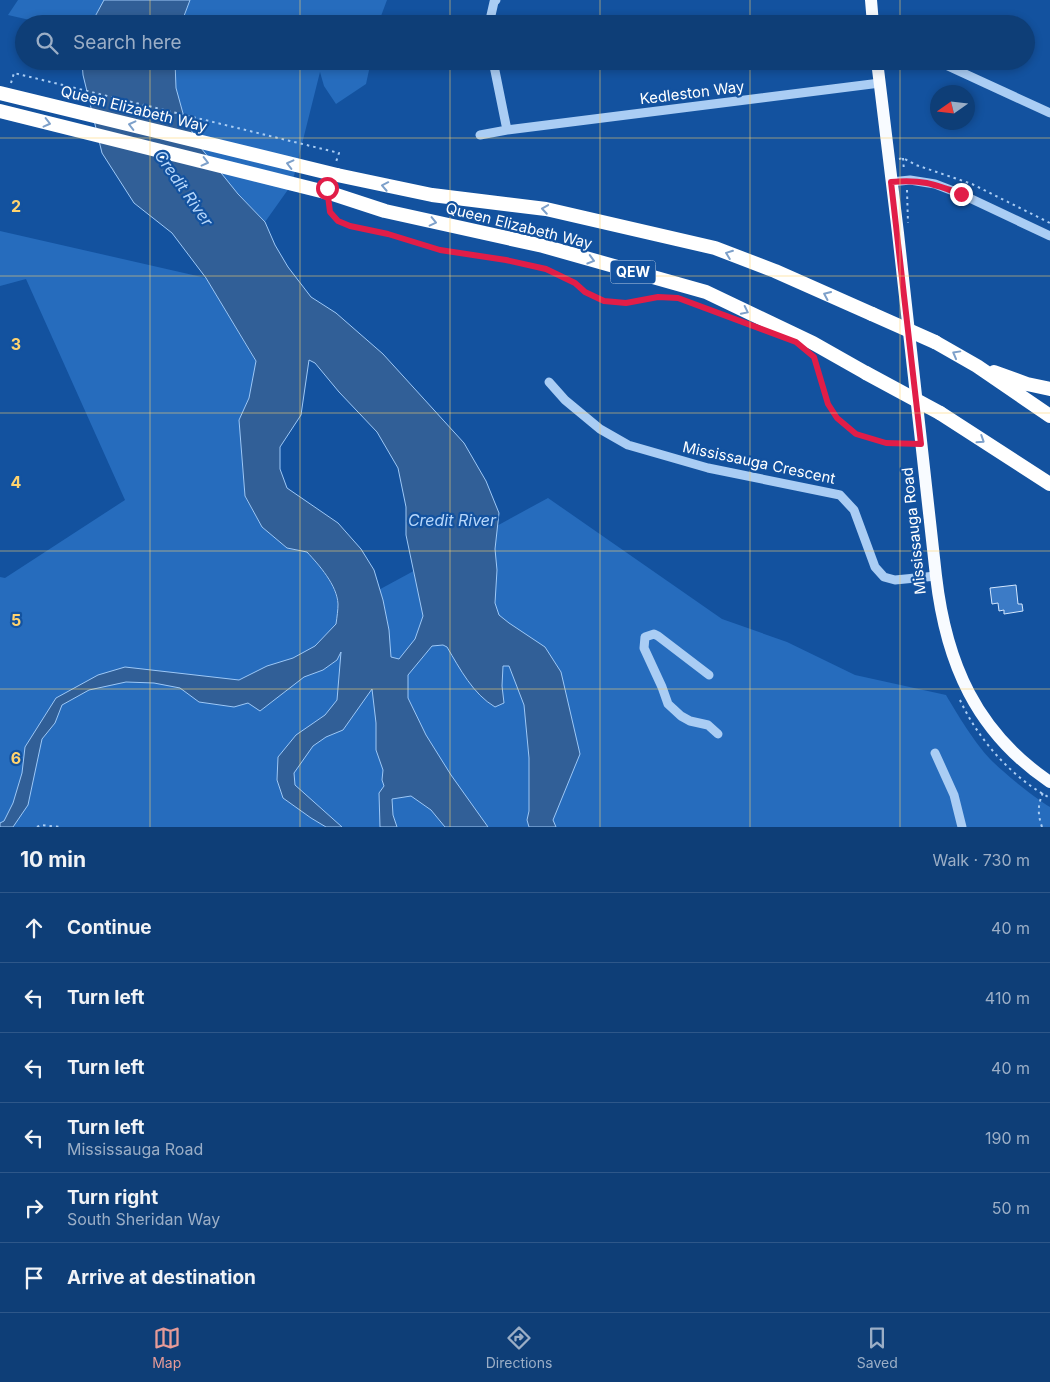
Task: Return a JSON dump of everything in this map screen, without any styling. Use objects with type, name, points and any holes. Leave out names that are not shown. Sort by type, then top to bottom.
[{"type":"highway","name":"Queen Elizabeth Way","points":[[0,93],[337,168],[432,195],[546,209],[715,248],[775,271],[934,342],[977,366],[1050,416]]},
{"type":"highway","name":"Queen Elizabeth Way","points":[[0,111],[330,198],[543,246],[706,292],[812,343],[940,413],[1050,485]]},
{"type":"highway","points":[[977,366],[1027,384],[1050,389]]},
{"type":"main road","points":[[870,0],[872,15]]},
{"type":"main road","name":"Mississauga Road","points":[[878,70],[939,607],[946,637],[966,689],[981,715],[1000,740],[1034,771],[1049,781]]},
{"type":"street","points":[[491,15],[496,0]]},
{"type":"street","points":[[495,70],[507,130]]},
{"type":"street","points":[[957,70],[1050,113]]},
{"type":"street","name":"Kedleston Way","points":[[480,135],[507,130],[880,84]]},
{"type":"street","points":[[891,182],[910,180],[934,184],[961,194],[1050,236]]},
{"type":"street","name":"Mississauga Crescent","points":[[549,382],[565,400],[600,429],[628,445],[708,468],[840,495],[854,510],[875,567],[884,577],[895,580],[936,576]]},
{"type":"street","points":[[709,675],[658,636],[654,634],[646,637],[644,648],[668,704],[681,716],[690,721],[708,725],[718,734]]},
{"type":"street","points":[[934,752],[954,795],[962,827]]},
{"type":"path","points":[[14,73],[339,153],[337,168]]},
{"type":"path","points":[[904,164],[902,158],[916,165],[972,184],[1050,223]]},
{"type":"path","points":[[330,198],[330,212],[338,221],[350,226],[388,234],[440,250],[506,260],[546,269],[575,283],[585,292],[604,301],[626,303],[658,297],[678,298],[732,318]]},
{"type":"path","points":[[908,229],[909,209]]},
{"type":"path","points":[[808,352],[814,357],[828,404],[837,418],[856,434],[886,443],[921,444]]},
{"type":"path","points":[[1042,827],[1038,812],[1038,802],[1049,781]]},
{"type":"path","points":[[37,827],[41,824],[60,827]]},
{"type":"shaded area","points":[[18,0],[104,0],[96,15],[15,15],[15,17],[8,15]]},
{"type":"shaded area","points":[[190,0],[387,0],[381,15],[184,15]]},
{"type":"shaded area","points":[[175,70],[369,70],[366,84],[336,104],[324,86],[320,72],[292,184],[265,222],[223,177],[199,144],[181,108]]},
{"type":"shaded area","points":[[0,231],[206,278],[256,362],[249,398],[239,420],[245,497],[262,527],[287,548],[307,552],[318,565],[333,587],[338,603],[338,612],[548,498],[722,619],[787,642],[855,675],[946,695],[972,737],[990,759],[1035,797],[1050,807],[1050,827],[0,827],[0,577],[5,578],[125,500],[26,279],[0,286]]},
{"type":"water","points":[[104,0],[190,0],[184,15],[96,15]]},
{"type":"water","name":"Credit River","points":[[83,70],[175,70],[176,88],[184,117],[201,148],[238,194],[265,222],[275,245],[288,267],[311,297],[336,313],[383,354],[464,443],[486,481],[499,513],[495,549],[497,570],[495,603],[499,615],[545,647],[561,672],[580,754],[553,820],[556,827],[529,827],[527,820],[529,811],[529,758],[524,705],[509,666],[503,666],[502,686],[504,703],[495,707],[487,702],[474,688],[447,647],[443,645],[432,646],[408,675],[408,698],[426,735],[451,775],[488,827],[445,827],[431,810],[411,796],[392,799],[393,815],[397,827],[380,827],[379,793],[384,786],[382,780],[383,770],[376,750],[376,723],[372,689],[343,730],[326,737],[313,746],[294,773],[295,785],[342,827],[326,827],[283,798],[277,780],[278,757],[296,735],[325,715],[337,700],[341,652],[337,660],[323,670],[304,677],[260,711],[248,703],[234,707],[199,702],[180,688],[154,683],[126,682],[89,690],[62,705],[55,723],[42,739],[28,805],[13,827],[0,827],[0,823],[4,821],[13,803],[22,773],[25,747],[56,698],[98,675],[125,667],[239,680],[267,666],[293,658],[315,646],[336,624],[337,597],[322,569],[307,552],[287,548],[262,527],[245,496],[239,420],[249,398],[256,361],[206,278],[172,233],[134,203],[102,153]],"holes":[[[309,360],[315,363],[339,392],[377,432],[398,468],[406,507],[406,535],[423,616],[415,639],[399,659],[391,657],[389,630],[383,600],[374,570],[361,549],[338,523],[287,488],[280,469],[280,447],[301,415]]]},
{"type":"building","points":[[1016,585],[1018,604],[1022,604],[1023,611],[1004,614],[1004,610],[999,611],[998,603],[992,604],[990,588]]},
{"type":"route","points":[[327,188],[330,212],[338,221],[350,226],[388,234],[440,250],[506,260],[546,269],[575,283],[585,292],[604,301],[626,303],[658,297],[678,298],[796,342],[814,357],[828,404],[837,418],[856,434],[870,440],[886,443],[913,444],[921,444],[891,182],[922,181],[961,194]]}]
